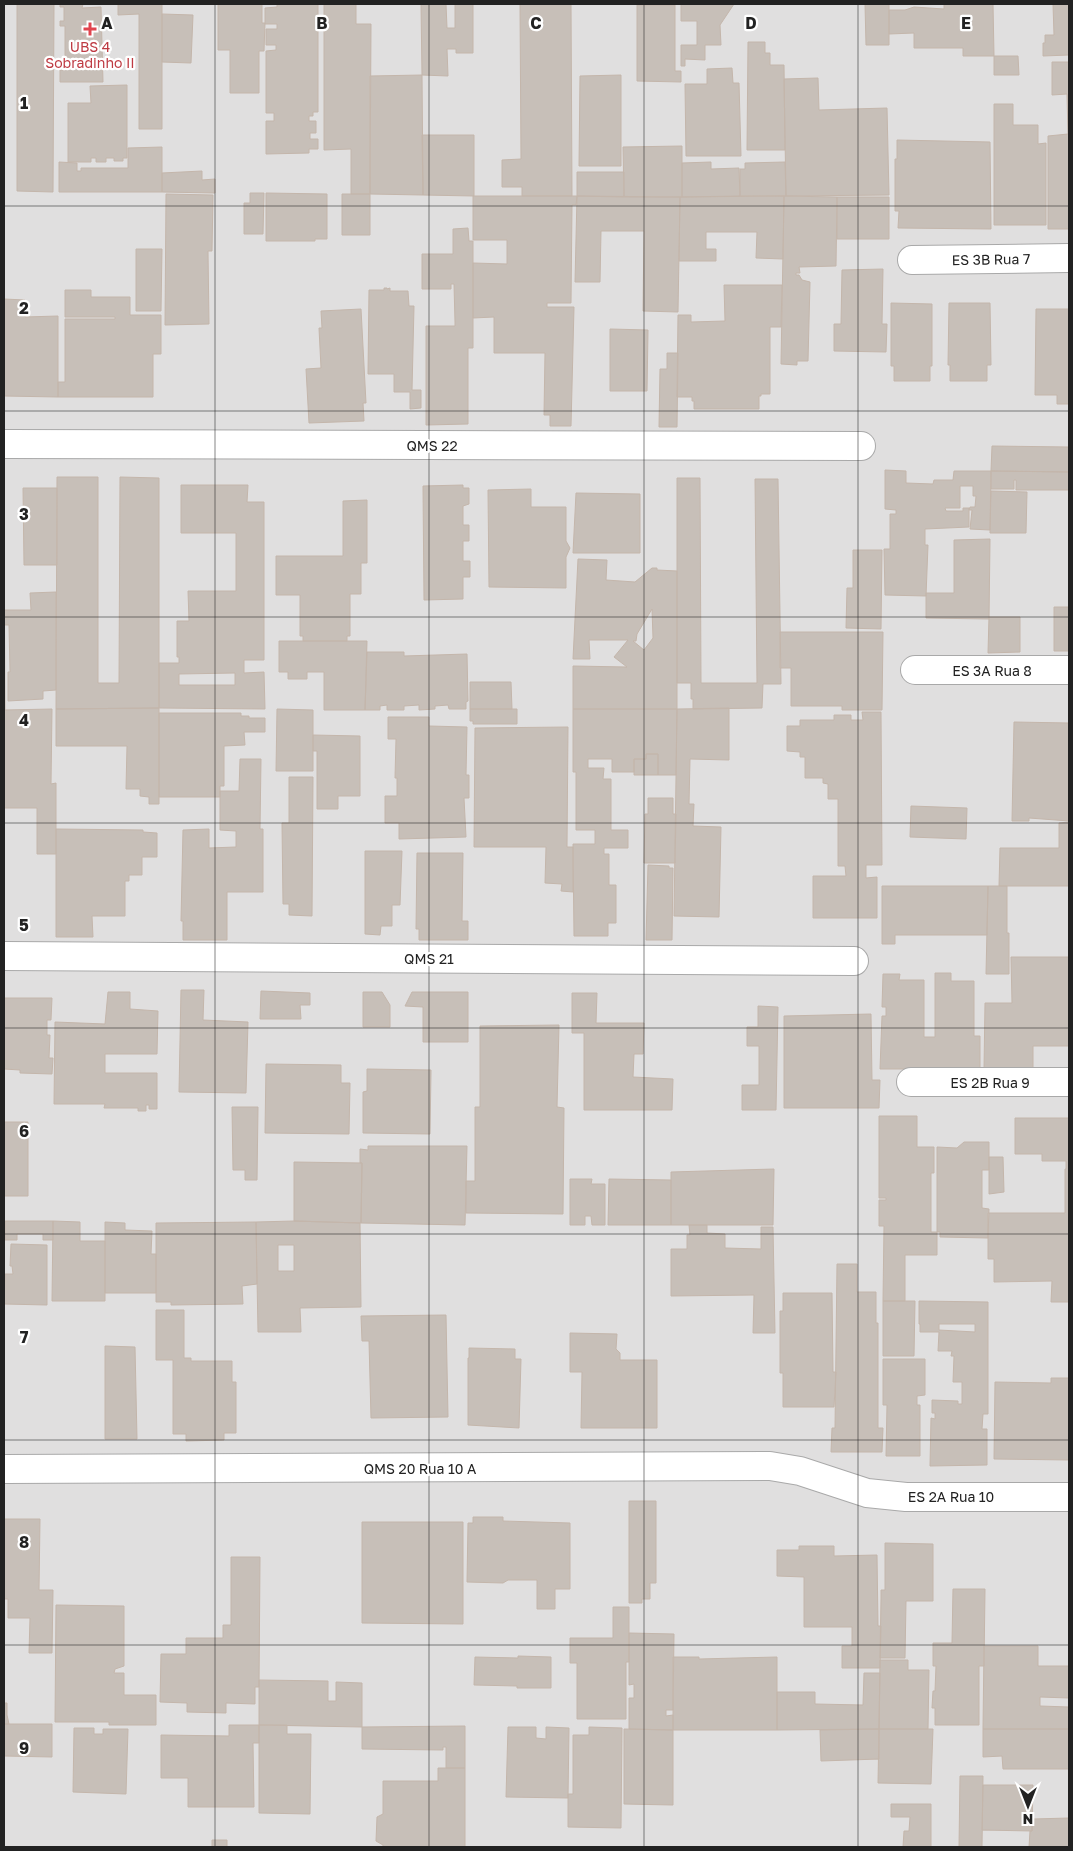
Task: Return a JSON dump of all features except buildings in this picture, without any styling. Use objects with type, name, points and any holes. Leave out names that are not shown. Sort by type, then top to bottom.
[{"type":"street","name":"ES 3B Rua 7","points":[[912,260],[1069,258]]},
{"type":"street","name":"QMS 22","points":[[4,444],[861,446]]},
{"type":"street","name":"ES 3A Rua 8","points":[[915,670],[1069,670]]},
{"type":"street","name":"QMS 21","points":[[4,956],[854,961]]},
{"type":"street","name":"ES 2B Rua 9","points":[[911,1082],[1069,1082]]},
{"type":"street","name":"QMS 20 Rua 10 A","points":[[4,1470],[770,1466],[800,1471],[834,1482]]},
{"type":"street","name":"ES 2A Rua 10","points":[[834,1482],[867,1493],[906,1497],[1069,1497]]},
{"type":"shaded area","points":[[4,4],[1069,4],[1069,1847],[4,1847]]},
{"type":"place","name":"UBS 4 Sobradinho II","points":[[90,29]]}]
